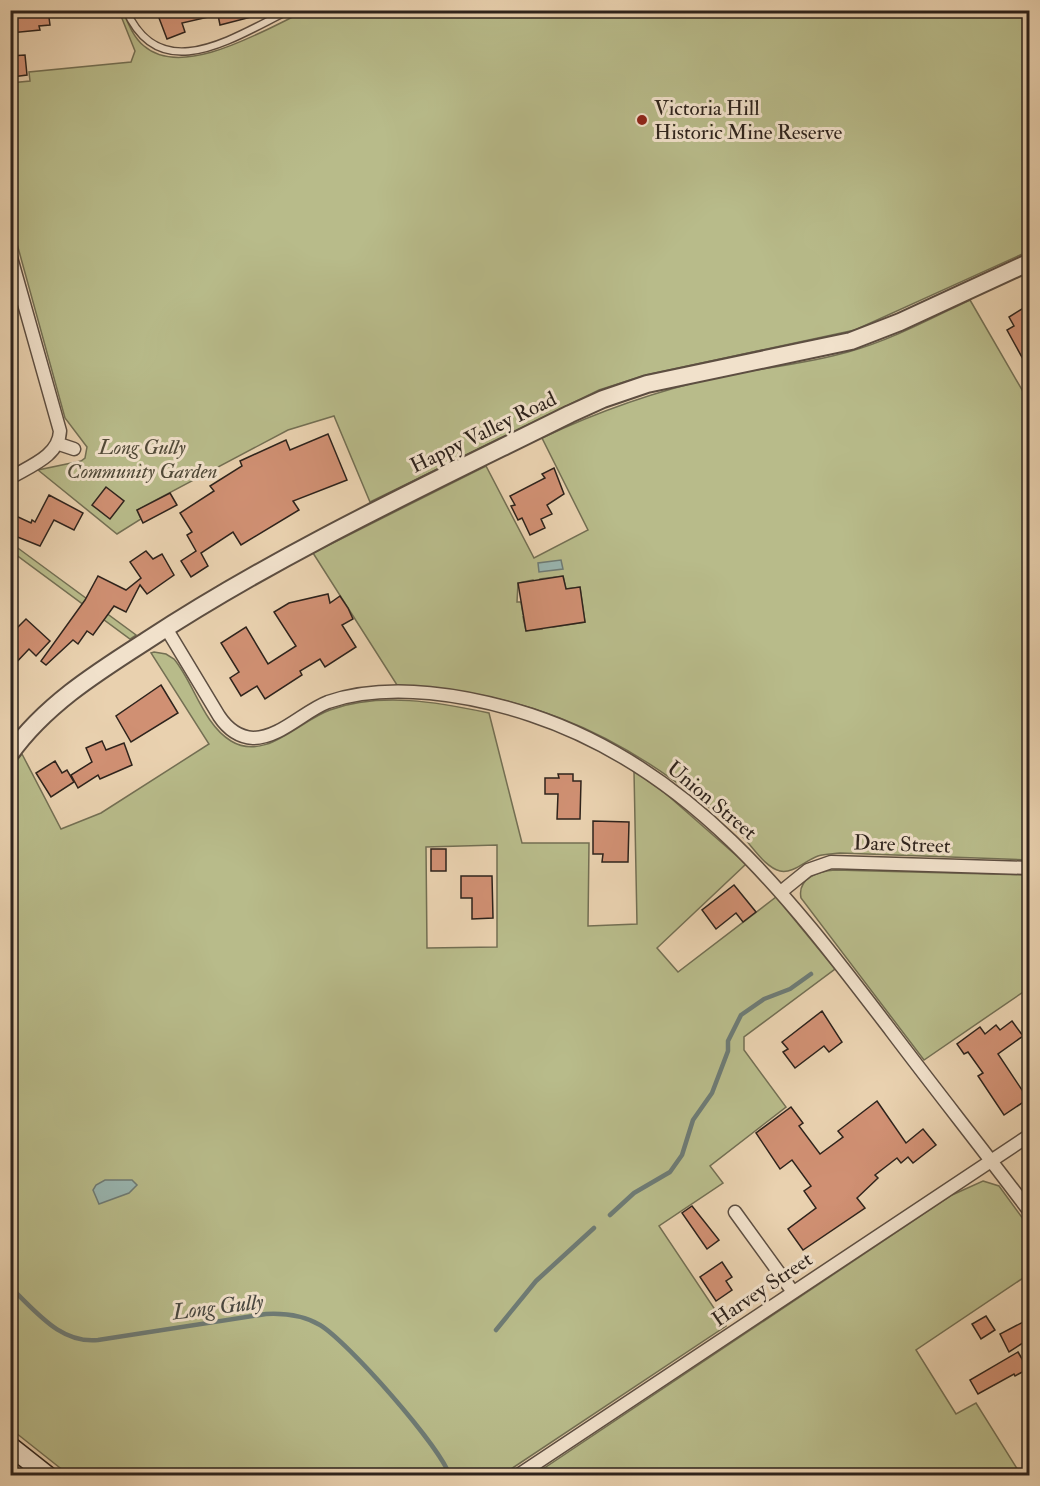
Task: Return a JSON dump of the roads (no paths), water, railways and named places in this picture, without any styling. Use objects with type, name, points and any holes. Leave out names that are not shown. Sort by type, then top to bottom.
[{"type":"main road","points":[[10,1446],[48,1476]]},
{"type":"street","points":[[10,254],[59,426],[59,444],[51,453],[10,478]]},
{"type":"street","name":"Happy Valley Road","points":[[10,754],[35,723],[73,690],[165,628],[255,574],[345,526],[589,405],[647,384],[851,341],[900,322],[1029,262]]},
{"type":"street","points":[[59,444],[74,449]]},
{"type":"street","name":"Union Street","points":[[165,628],[227,726],[239,735],[260,737],[317,707],[367,694],[440,696],[524,713],[583,736],[640,766],[718,828],[782,891],[1029,1212]]},
{"type":"street","name":"Dare Street","points":[[782,891],[808,870],[831,862],[1029,868]]},
{"type":"street","name":"Harvey Street","points":[[517,1476],[1029,1135]]},
{"type":"street","points":[[735,1212],[793,1292]]},
{"type":"lane","points":[[126,10],[142,38],[155,47],[173,51],[207,48],[290,10]]},
{"type":"water","points":[[561,560],[563,569],[539,572],[538,563]]},
{"type":"water","points":[[105,1180],[132,1180],[137,1185],[129,1193],[99,1204],[93,1190],[96,1185]]},
{"type":"waterway","points":[[610,1215],[634,1193],[670,1172],[682,1155],[693,1120],[712,1093],[728,1051],[728,1041],[741,1015],[764,999],[790,989],[811,974]]},
{"type":"waterway","points":[[496,1330],[536,1281],[594,1228]]},
{"type":"waterway","name":"Long Gully","points":[[10,1287],[50,1324],[72,1337],[84,1340],[98,1340],[266,1314],[294,1315],[314,1322],[333,1335],[371,1372],[429,1442],[450,1476]]},
{"type":"place","name":"Victoria Hill Historic Mine Reserve","points":[[642,120]]},
{"type":"park label","name":"Long Gully Community Garden","points":[[142,459]]}]
